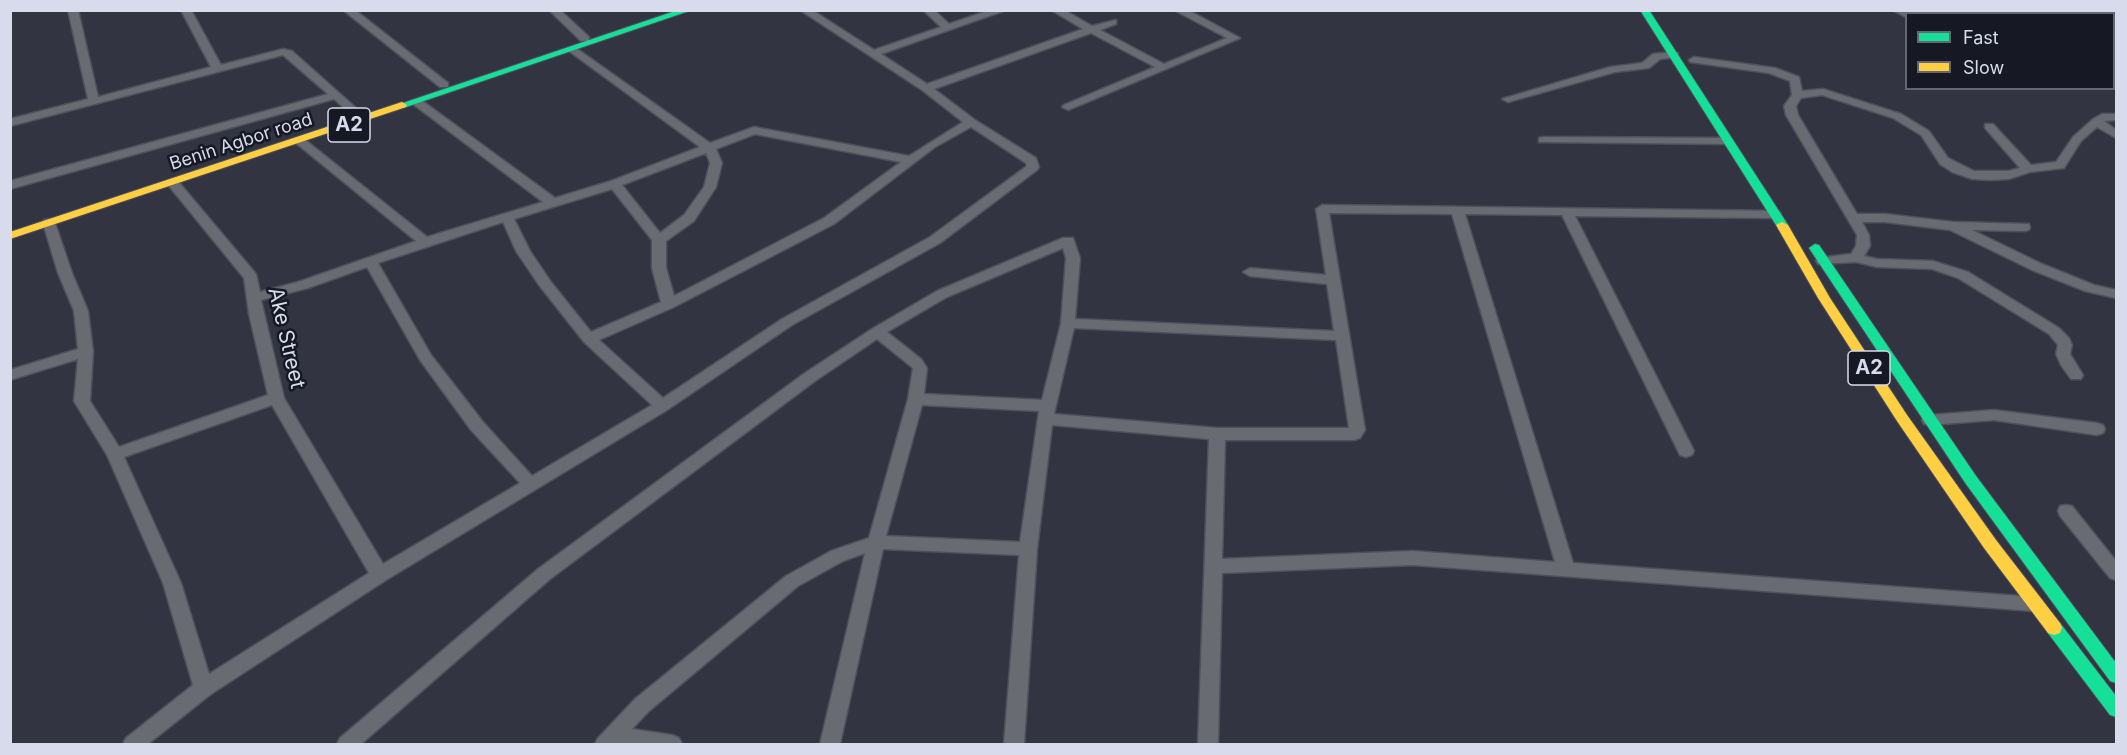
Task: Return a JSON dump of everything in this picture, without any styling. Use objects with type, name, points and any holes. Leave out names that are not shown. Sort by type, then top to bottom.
[{"type":"highway","name":"Benin Agbor road","points":[[10,229],[669,10]]},
{"type":"highway","name":"Benin Agbor road","points":[[10,236],[688,10]]},
{"type":"highway","name":"A2","points":[[1644,10],[1902,418],[1950,489],[2116,709]]},
{"type":"highway","points":[[1658,10],[1707,80]]},
{"type":"highway","name":"A2","points":[[1810,241],[1930,420],[2011,535],[2116,676]]},
{"type":"street","points":[[73,10],[94,102]]},
{"type":"street","points":[[186,10],[218,70]]},
{"type":"street","points":[[348,10],[444,85]]},
{"type":"street","points":[[554,10],[585,39]]},
{"type":"street","points":[[133,744],[204,688],[380,575],[662,406],[787,322],[935,240],[1033,167],[1032,161],[971,122],[926,88],[805,10]]},
{"type":"street","points":[[928,10],[946,27]]},
{"type":"street","points":[[872,54],[1001,10]]},
{"type":"street","points":[[1056,10],[1162,67]]},
{"type":"street","points":[[1068,106],[1235,38],[1179,10]]},
{"type":"street","points":[[926,88],[1112,22]]},
{"type":"street","points":[[573,49],[710,149],[716,163],[710,187],[689,218],[659,240]]},
{"type":"street","points":[[10,123],[286,52],[358,115]]},
{"type":"street","points":[[1508,99],[1614,69],[1645,66],[1657,56],[1674,55]]},
{"type":"street","points":[[1694,60],[1783,73],[1795,79],[1797,95],[1790,106],[1792,115],[1863,235],[1863,246],[1856,258]]},
{"type":"street","points":[[1797,95],[1823,92],[1897,116],[1925,133],[1949,166],[1972,175],[2009,176],[2028,169],[2060,165],[2077,139],[2097,121],[2102,117],[2116,117]]},
{"type":"street","points":[[10,185],[336,95]]},
{"type":"street","points":[[417,102],[553,203]]},
{"type":"street","points":[[2097,121],[2116,135]]},
{"type":"street","points":[[589,339],[669,304],[829,221],[931,145],[971,122]]},
{"type":"street","points":[[1989,126],[2028,169]]},
{"type":"street","points":[[255,297],[303,285],[425,242],[615,184],[754,130],[911,160]]},
{"type":"street","points":[[1543,140],[1726,141]]},
{"type":"street","points":[[300,141],[425,242]]},
{"type":"street","name":"Ake Street","points":[[172,183],[251,277],[256,314],[276,398],[380,575]]},
{"type":"street","points":[[615,184],[659,240],[659,268],[669,304]]},
{"type":"street","points":[[916,399],[1216,434],[1354,434],[1357,430],[1322,209],[1775,214]]},
{"type":"street","points":[[1566,211],[1686,451]]},
{"type":"street","points":[[1458,212],[1567,571]]},
{"type":"street","points":[[507,218],[523,251],[540,277],[589,339],[662,406]]},
{"type":"street","points":[[1854,218],[1885,218],[1953,226],[2024,227]]},
{"type":"street","points":[[50,223],[65,273],[81,311],[86,352],[82,401],[115,454],[172,583],[204,688]]},
{"type":"street","points":[[1953,226],[2037,267],[2090,288],[2116,294]]},
{"type":"street","points":[[347,744],[544,574],[747,422],[876,332],[942,294],[1068,241],[1073,258],[1068,323],[1046,413],[1028,549],[1014,744]]},
{"type":"street","points":[[1823,261],[1856,258],[1877,263],[1933,265],[1963,275],[2062,338],[2065,345],[2063,354],[2066,362],[2076,375]]},
{"type":"street","points":[[370,261],[425,357],[477,426],[531,485]]},
{"type":"street","points":[[1250,272],[1333,280]]},
{"type":"street","points":[[1068,323],[1343,336]]},
{"type":"street","points":[[830,744],[876,542],[916,399],[920,368],[916,362],[876,332]]},
{"type":"street","points":[[10,375],[86,352]]},
{"type":"street","points":[[115,454],[276,398]]},
{"type":"street","points":[[1930,420],[1994,415],[2097,429]]},
{"type":"street","points":[[1209,744],[1216,434]]},
{"type":"street","points":[[2066,512],[2116,573]]},
{"type":"street","points":[[672,744],[620,741],[642,705],[792,581],[837,556],[876,542],[1028,549]]},
{"type":"street","points":[[1213,566],[1413,558],[2037,604]]},
{"type":"traffic: fast","points":[[402,105],[688,10]]},
{"type":"traffic: fast","points":[[1644,10],[1782,225]]},
{"type":"traffic: fast","points":[[1815,248],[1971,480],[2116,676]]},
{"type":"traffic: fast","points":[[2054,628],[2116,709]]},
{"type":"traffic: slow","points":[[10,236],[402,105]]},
{"type":"traffic: slow","points":[[1782,225],[1824,298],[1902,418],[1990,544],[2054,628]]}]
